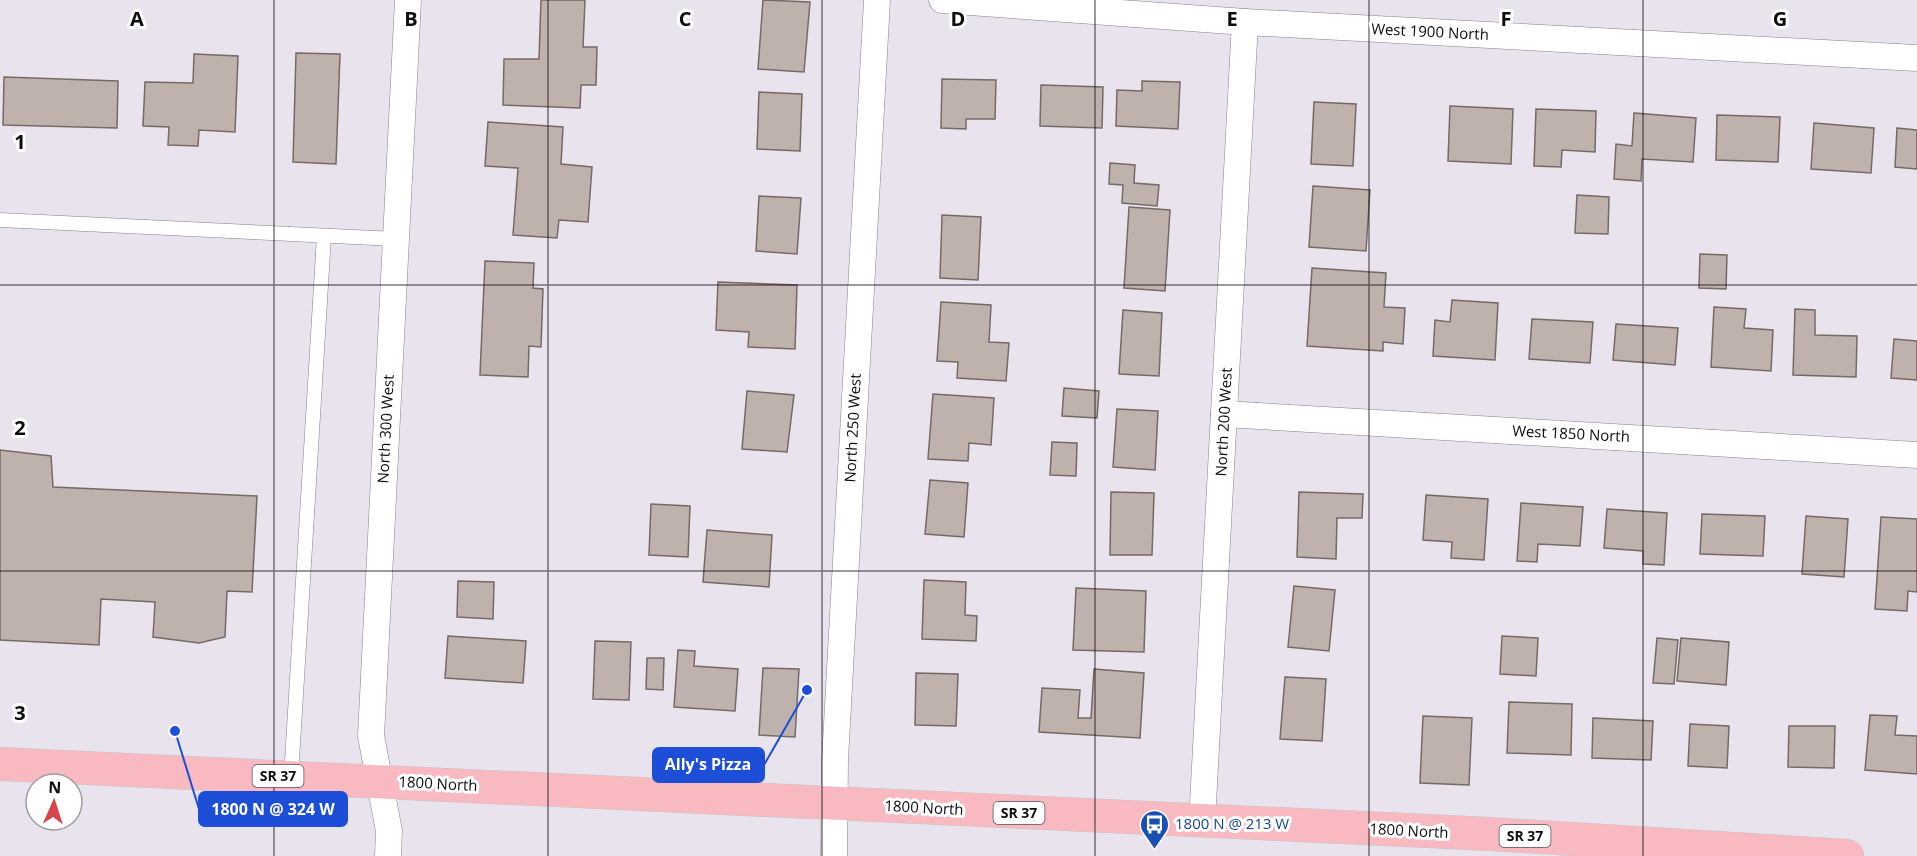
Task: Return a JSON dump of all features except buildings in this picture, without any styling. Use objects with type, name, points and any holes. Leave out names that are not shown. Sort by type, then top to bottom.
[{"type":"main road","name":"1800 North","points":[[0,764],[1491,834],[1847,856]]},
{"type":"street","name":"North 300 West","points":[[388,856],[389,831],[371,736],[408,0]]},
{"type":"street","name":"North 250 West","points":[[834,856],[877,0]]},
{"type":"street","name":"West 1900 North","points":[[942,0],[1245,22],[1917,58]]},
{"type":"street","name":"North 200 West","points":[[1202,822],[1245,22]]},
{"type":"street","name":"West 1850 North","points":[[1224,414],[1917,455]]},
{"type":"lane","points":[[0,220],[396,239]]},
{"type":"lane","points":[[291,777],[324,236]]},
{"type":"place","name":"Ally's Pizza","points":[[807,690]]},
{"type":"place","name":"1800 N @ 324 W","points":[[175,731]]},
{"type":"place","name":"1800 N @ 213 W","points":[[1154,850]]}]
